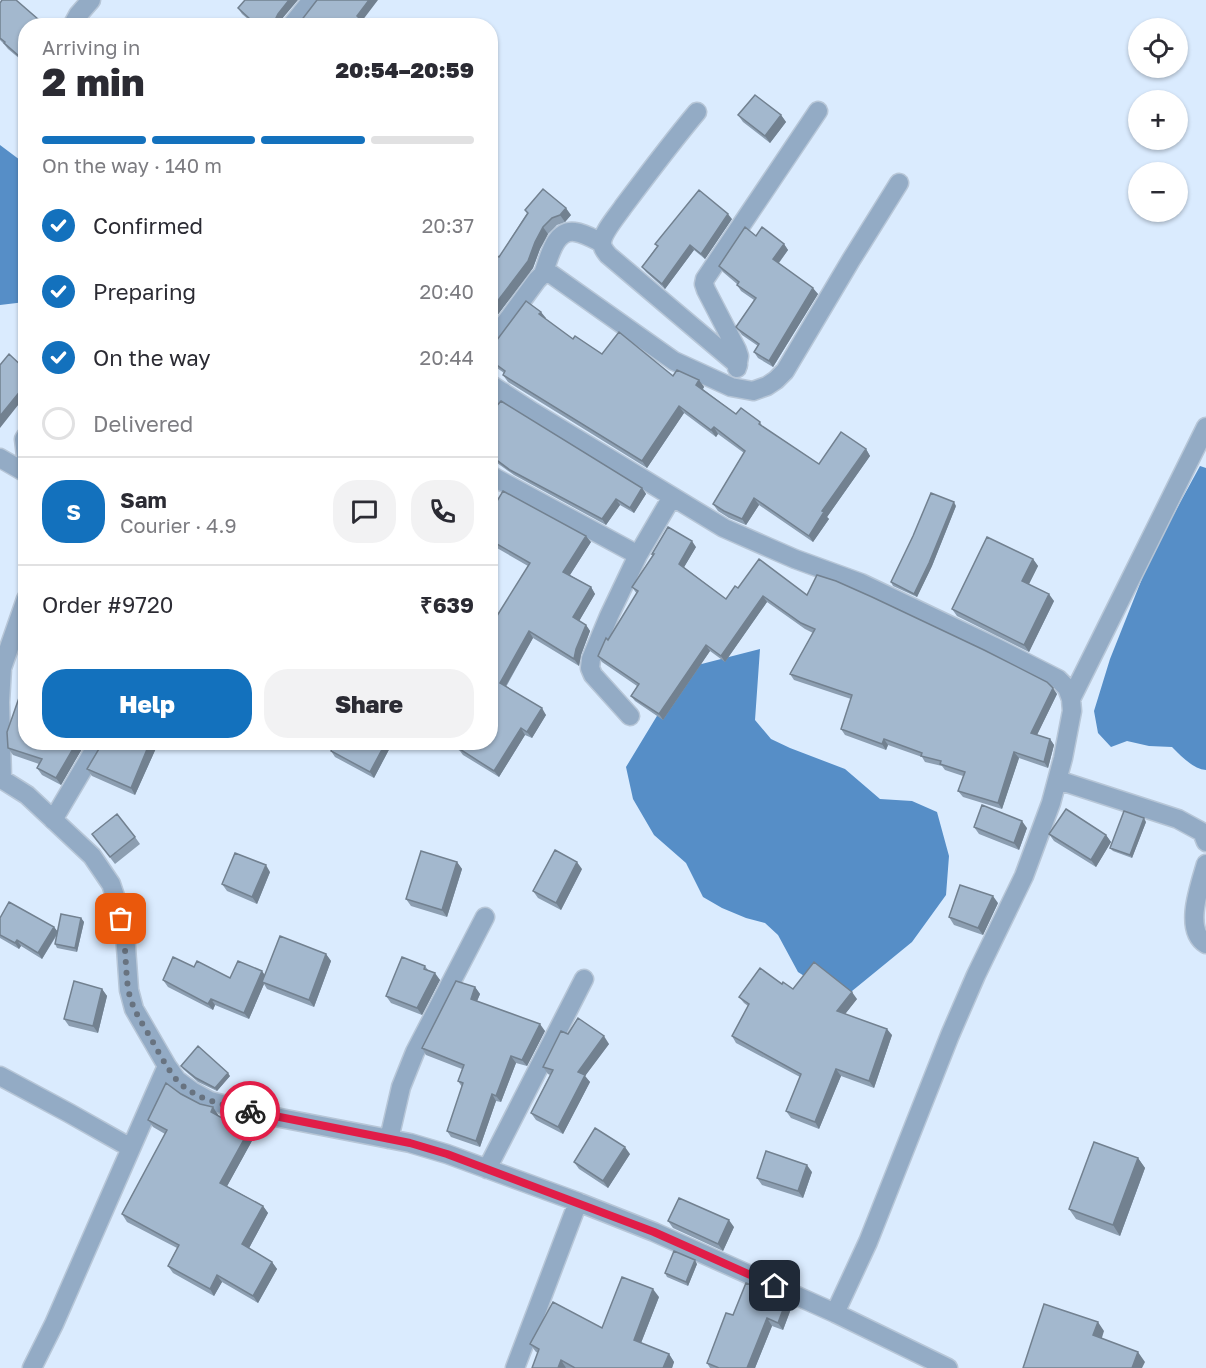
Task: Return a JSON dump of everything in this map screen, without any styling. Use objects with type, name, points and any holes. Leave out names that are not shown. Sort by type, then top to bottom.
[{"type":"street","points":[[76,18],[90,0]]},
{"type":"street","points":[[297,18],[312,0]]},
{"type":"street","points":[[697,111],[654,164],[603,237],[602,243],[608,255],[738,365]]},
{"type":"street","points":[[731,387],[738,365],[737,350],[706,290],[705,279],[818,111]]},
{"type":"street","points":[[543,274],[551,274],[558,278],[674,361],[731,387],[753,391],[777,380],[785,370],[899,183]]},
{"type":"street","points":[[498,333],[543,274],[559,238],[567,232],[576,232],[602,243]]},
{"type":"street","points":[[498,389],[724,528],[795,559],[861,583],[1058,679],[1067,688],[1072,711],[1058,780],[1024,876],[954,1025],[868,1242],[835,1313]]},
{"type":"street","points":[[1071,699],[1206,426]]},
{"type":"street","points":[[0,458],[18,469]]},
{"type":"street","points":[[498,479],[638,555]]},
{"type":"street","points":[[630,716],[597,681],[590,668],[591,659],[638,555],[672,497]]},
{"type":"street","points":[[18,621],[2,668],[1,778],[27,795],[92,856],[111,884],[124,933],[129,990],[134,1009],[177,1080],[210,1101],[265,1115],[419,1146],[578,1202],[654,1232],[835,1313],[936,1366]]},
{"type":"street","points":[[53,820],[94,750]]},
{"type":"street","points":[[1058,780],[1178,819],[1202,832],[1206,842]]},
{"type":"street","points":[[1206,864],[1196,900],[1194,918],[1195,932],[1206,944]]},
{"type":"street","points":[[389,1139],[401,1087],[414,1052],[485,917]]},
{"type":"street","points":[[487,1169],[584,979]]},
{"type":"street","points":[[32,1368],[54,1324],[167,1066]]},
{"type":"street","points":[[0,1076],[131,1148]]},
{"type":"street","points":[[519,1367],[578,1202]]},
{"type":"water","points":[[0,145],[18,158],[18,303],[0,305]]},
{"type":"water","points":[[1200,466],[1206,468],[1206,770],[1192,765],[1172,747],[1149,746],[1127,741],[1111,747],[1098,733],[1094,711],[1110,659],[1151,556]]},
{"type":"water","points":[[760,649],[755,720],[771,739],[845,769],[880,799],[912,801],[937,812],[949,856],[946,895],[912,942],[841,1000],[798,972],[778,935],[765,923],[722,908],[703,897],[686,863],[654,835],[633,799],[626,767],[686,668]]},
{"type":"building","points":[[2,0],[16,0],[37,18],[18,18],[18,55],[0,38],[0,3]]},
{"type":"building","points":[[245,0],[289,0],[276,18],[249,18],[238,8]]},
{"type":"building","points":[[317,0],[369,0],[357,16],[359,18],[303,18]]},
{"type":"building","points":[[755,95],[781,115],[765,136],[738,115]]},
{"type":"building","points":[[543,189],[566,208],[543,227],[528,261],[498,300],[498,256],[528,213],[525,210]]},
{"type":"building","points":[[699,190],[728,214],[701,254],[690,245],[662,284],[642,267],[658,246],[655,244]]},
{"type":"building","points":[[745,227],[756,236],[762,227],[784,244],[773,259],[813,288],[769,361],[754,352],[759,344],[736,327],[756,298],[737,285],[739,282],[719,266]]},
{"type":"building","points":[[526,301],[541,312],[539,314],[573,339],[575,336],[602,354],[619,332],[673,376],[677,370],[699,380],[696,385],[736,414],[741,408],[760,422],[759,424],[819,464],[841,432],[866,449],[822,511],[824,512],[809,536],[754,498],[742,519],[713,504],[745,451],[714,427],[711,430],[679,406],[642,461],[503,375],[505,371],[498,366],[498,339]]},
{"type":"building","points":[[9,354],[18,362],[18,394],[0,416],[0,365]]},
{"type":"building","points":[[501,401],[642,488],[630,508],[616,499],[602,519],[510,470],[498,461],[498,404]]},
{"type":"building","points":[[503,491],[586,536],[563,572],[591,587],[573,617],[586,625],[574,659],[529,631],[500,683],[542,708],[527,732],[521,728],[494,771],[461,750],[498,750],[498,614],[530,563],[498,545],[498,499]]},
{"type":"building","points":[[931,493],[954,502],[914,594],[891,582]]},
{"type":"building","points":[[668,527],[692,541],[679,564],[726,599],[735,586],[738,588],[759,559],[807,595],[817,575],[836,581],[1047,682],[1053,688],[1031,733],[1050,739],[1044,762],[1014,752],[998,803],[958,791],[965,772],[940,764],[941,761],[921,756],[922,753],[884,739],[882,744],[841,729],[852,695],[790,674],[815,629],[801,623],[763,596],[721,656],[706,645],[659,714],[631,696],[639,684],[598,656],[606,638],[608,640],[638,591],[632,587],[654,554],[652,554]]},
{"type":"building","points":[[987,537],[1033,559],[1022,581],[1049,594],[1024,645],[952,609]]},
{"type":"building","points":[[18,701],[18,750],[72,750],[56,778],[37,768],[42,759],[8,748],[7,732]]},
{"type":"building","points":[[98,750],[147,750],[131,788],[87,769]]},
{"type":"building","points":[[331,750],[382,750],[370,772]]},
{"type":"building","points":[[982,805],[1022,821],[1014,843],[974,827]]},
{"type":"building","points":[[1066,809],[1106,835],[1091,860],[1049,834]]},
{"type":"building","points":[[1124,811],[1144,818],[1130,855],[1110,848]]},
{"type":"building","points":[[117,814],[135,837],[110,857],[92,834]]},
{"type":"building","points":[[555,850],[577,862],[556,903],[533,891]]},
{"type":"building","points":[[421,851],[457,862],[442,910],[406,899]]},
{"type":"building","points":[[235,853],[266,865],[252,897],[222,884]]},
{"type":"building","points":[[960,885],[993,896],[978,928],[949,917]]},
{"type":"building","points":[[9,902],[54,927],[38,953],[17,940],[15,943],[0,935],[0,918]]},
{"type":"building","points":[[61,914],[81,918],[75,948],[55,944]]},
{"type":"building","points":[[280,936],[326,954],[309,1000],[262,982]]},
{"type":"building","points":[[173,957],[194,967],[197,961],[230,978],[238,961],[262,971],[244,1013],[211,999],[208,1004],[163,980]]},
{"type":"building","points":[[402,957],[425,966],[424,969],[435,973],[417,1008],[386,996]]},
{"type":"building","points":[[814,962],[852,992],[837,1011],[887,1029],[869,1081],[836,1069],[815,1122],[786,1111],[801,1074],[732,1036],[749,1004],[739,997],[760,968],[793,989]]},
{"type":"building","points":[[74,981],[102,989],[93,1026],[64,1019]]},
{"type":"building","points":[[456,981],[475,987],[471,999],[540,1024],[522,1060],[511,1056],[496,1096],[492,1094],[476,1141],[447,1131],[463,1083],[458,1081],[464,1065],[422,1048]]},
{"type":"building","points":[[578,1018],[604,1036],[578,1072],[585,1075],[558,1127],[531,1113],[553,1070],[543,1067],[561,1031],[568,1034]]},
{"type":"building","points":[[198,1046],[228,1073],[215,1088],[196,1078],[181,1066]]},
{"type":"building","points":[[166,1083],[200,1104],[213,1107],[211,1112],[248,1132],[220,1183],[263,1206],[242,1244],[272,1262],[253,1296],[217,1275],[210,1289],[168,1266],[179,1245],[122,1214],[167,1130],[148,1120]]},
{"type":"building","points":[[595,1128],[625,1147],[603,1181],[574,1162]]},
{"type":"building","points":[[1094,1142],[1138,1158],[1113,1225],[1069,1209]]},
{"type":"building","points":[[766,1151],[807,1165],[798,1191],[757,1178]]},
{"type":"building","points":[[679,1198],[729,1220],[718,1244],[668,1221]]},
{"type":"building","points":[[674,1251],[695,1260],[686,1282],[665,1273]]},
{"type":"building","points":[[622,1277],[653,1289],[634,1340],[669,1354],[663,1368],[575,1368],[561,1360],[558,1368],[532,1368],[539,1349],[530,1344],[553,1302],[602,1328]]},
{"type":"building","points":[[746,1283],[787,1299],[778,1323],[767,1318],[747,1368],[719,1368],[707,1363],[726,1313],[733,1315]]},
{"type":"building","points":[[1044,1304],[1098,1322],[1093,1335],[1138,1352],[1132,1368],[1023,1368]]},
{"type":"way so far","points":[[121,919],[129,990],[134,1009],[167,1066],[177,1080],[210,1101],[250,1111]]},
{"type":"route","points":[[250,1111],[410,1143],[447,1154],[654,1232],[775,1286]]}]
